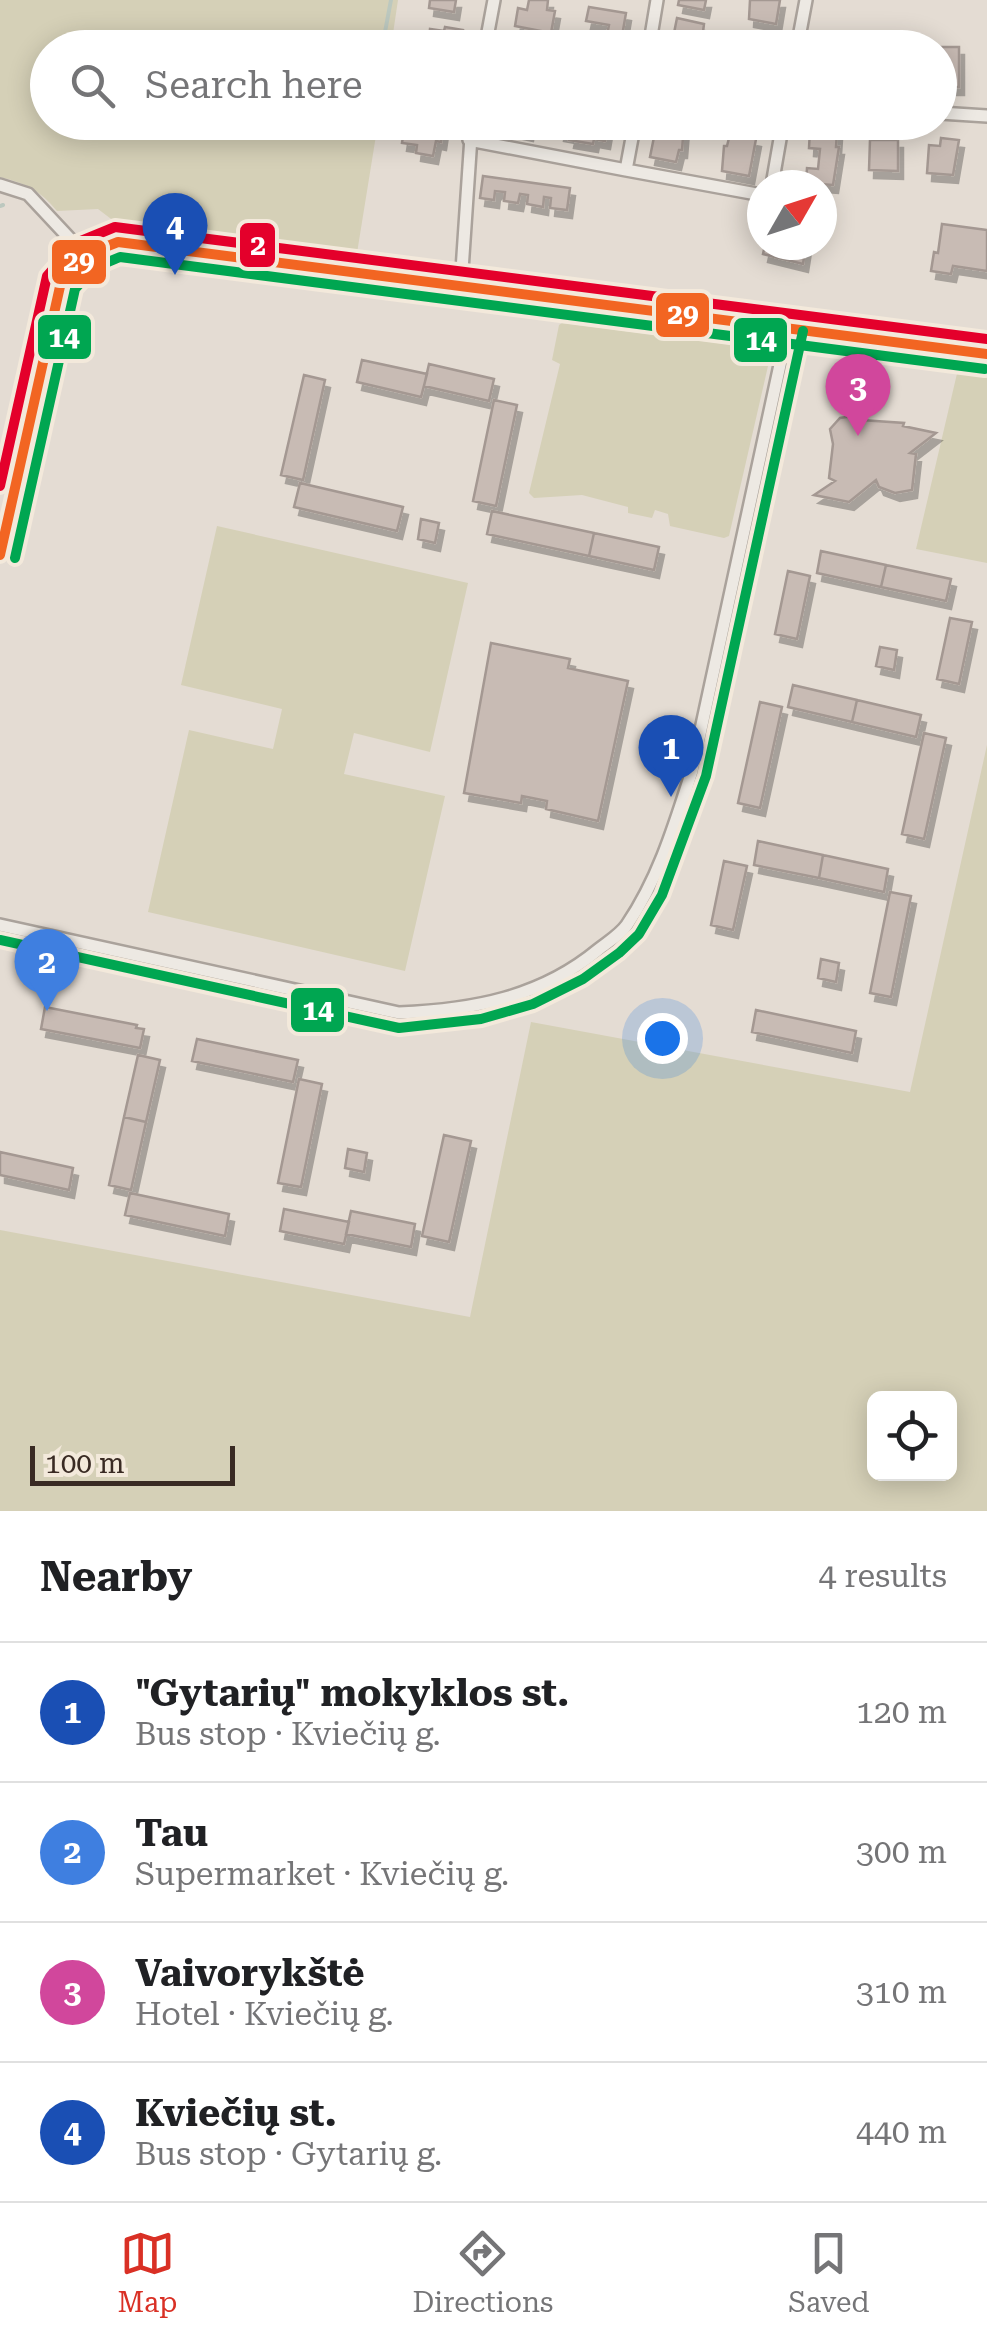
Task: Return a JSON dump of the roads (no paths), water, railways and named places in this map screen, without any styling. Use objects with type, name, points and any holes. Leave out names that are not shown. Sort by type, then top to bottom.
[{"type":"street","points":[[488,30],[494,0]]},
{"type":"street","points":[[652,30],[658,0]]},
{"type":"street","points":[[800,30],[806,0]]},
{"type":"street","points":[[957,114],[987,116]]},
{"type":"street","points":[[460,285],[468,140],[747,192]]},
{"type":"street","points":[[626,170],[632,140]]},
{"type":"street","points":[[775,170],[780,140]]},
{"type":"street","points":[[0,185],[28,194],[85,254]]},
{"type":"street","points":[[0,555],[61,282],[85,254],[118,242],[987,354]]},
{"type":"street","points":[[0,925],[399,1013],[454,1011],[514,997],[584,962],[625,928],[648,888],[678,817],[692,771],[788,328]]},
{"type":"waterway","points":[[385,30],[391,0]]},
{"type":"place","name":"Kviečių st.","points":[[175,275]]},
{"type":"place","name":"Vaivorykštė","points":[[858,436]]},
{"type":"place","name":"\"Gytarių\" mokyklos st.","points":[[671,797]]},
{"type":"place","name":"Tau","points":[[47,1011]]}]
